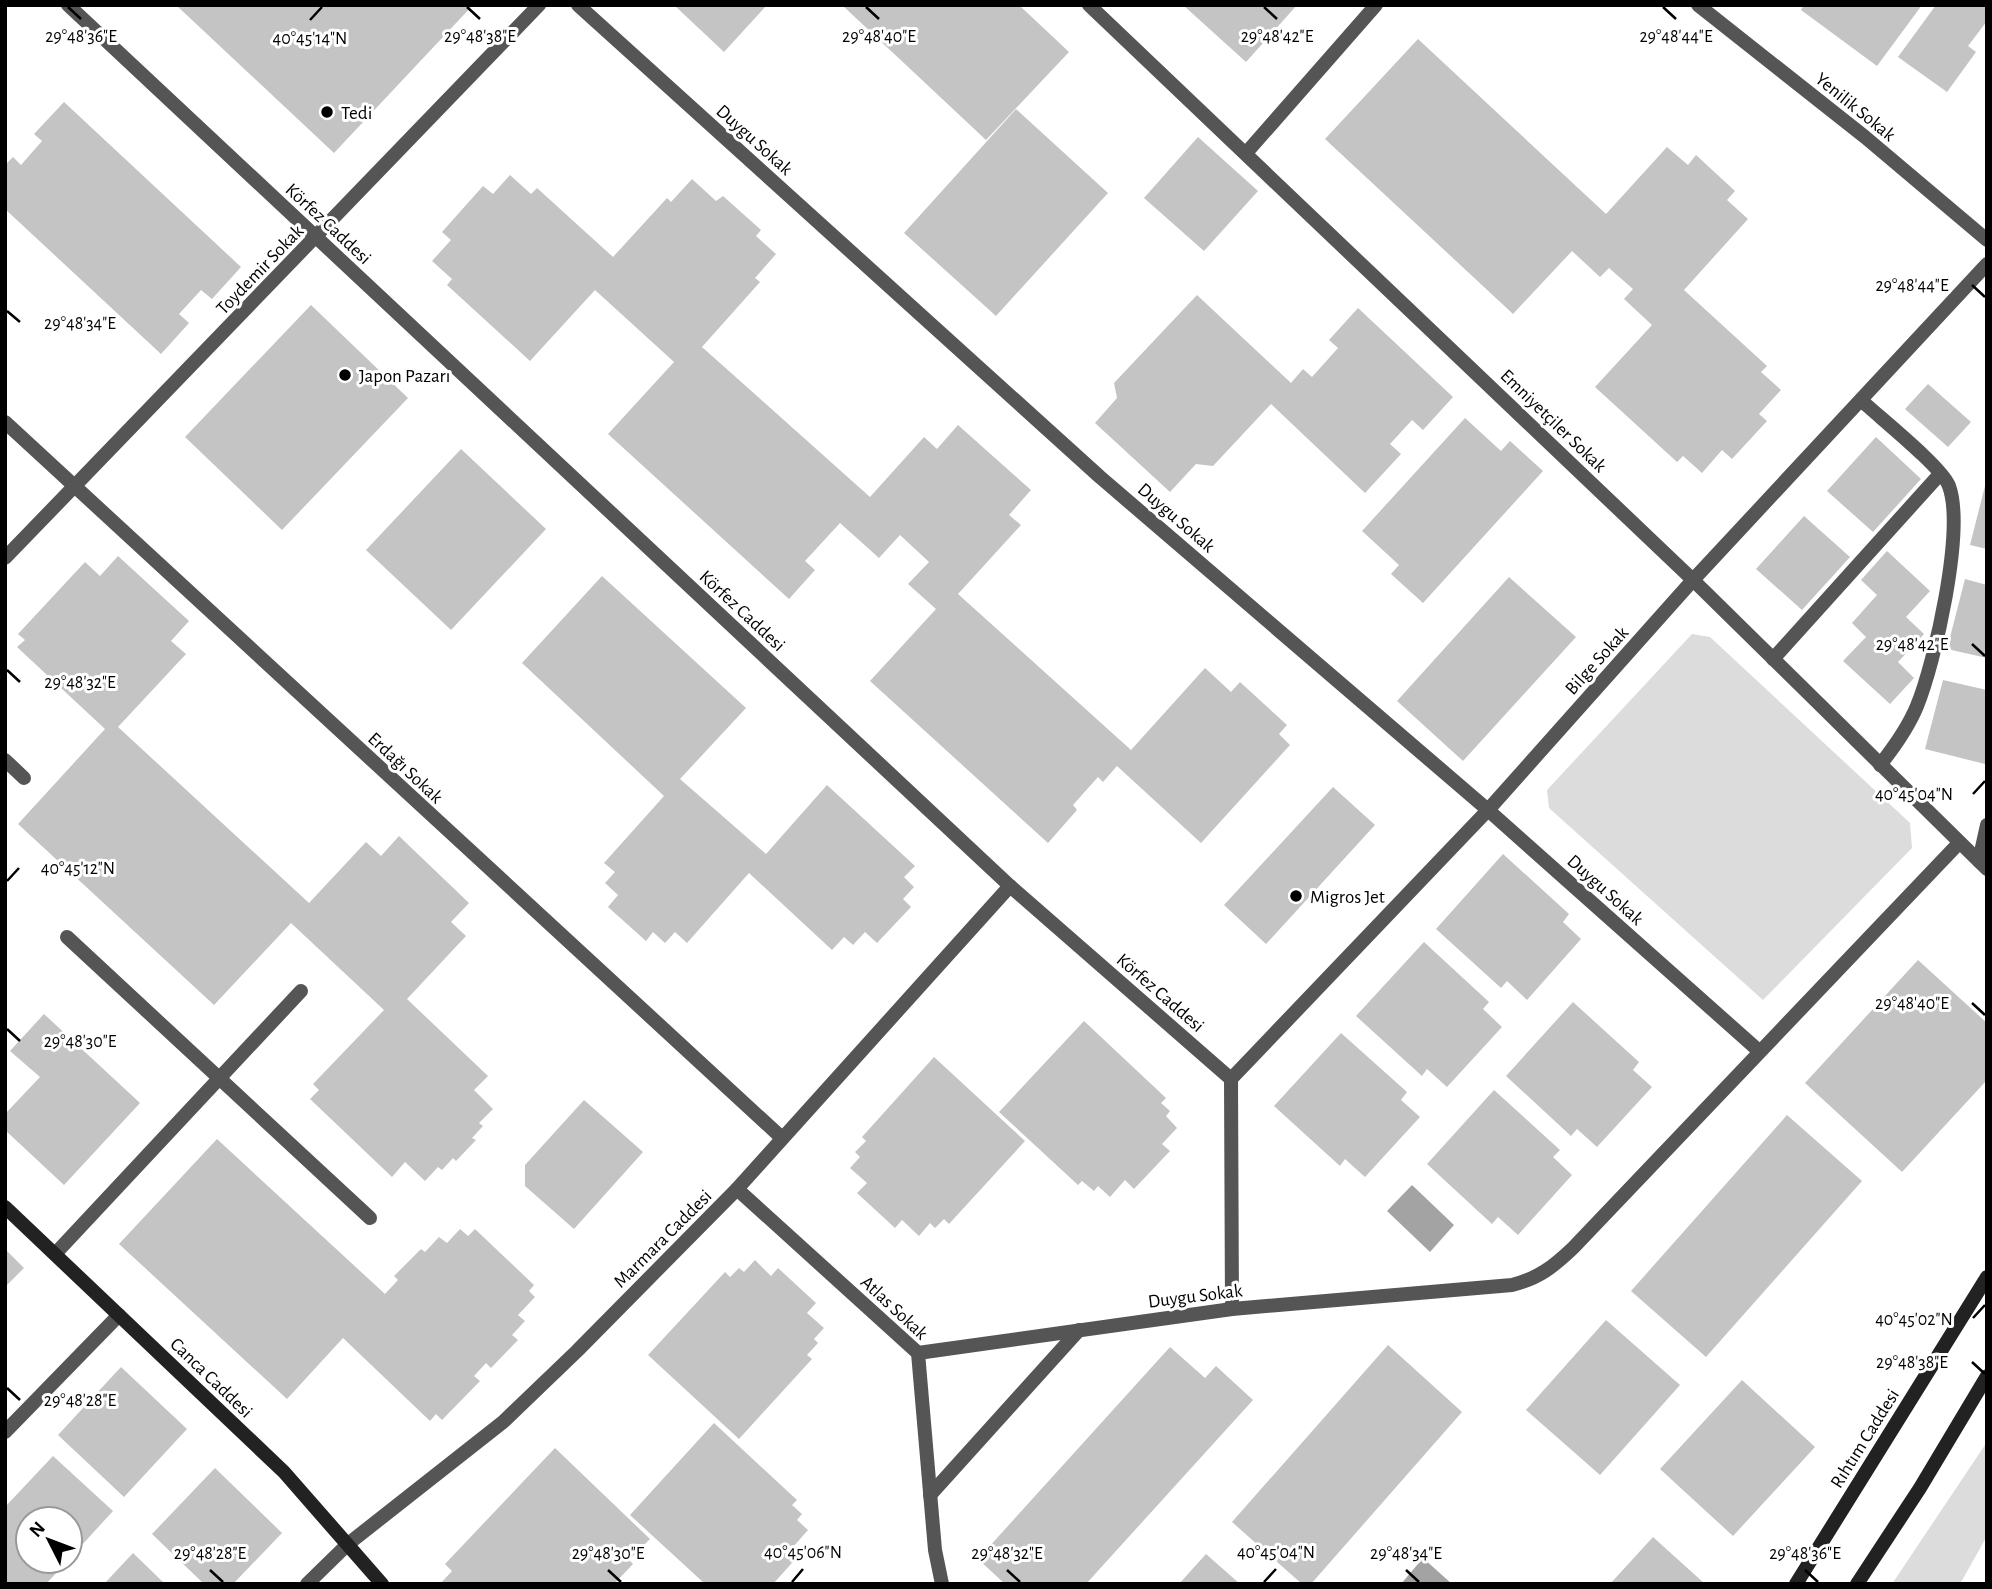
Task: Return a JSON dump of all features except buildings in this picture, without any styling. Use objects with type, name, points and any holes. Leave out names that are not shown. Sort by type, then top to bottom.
[{"type":"main road","name":"Canca Caddesi","points":[[5,1207],[284,1472],[382,1584]]},
{"type":"main road","name":"Rıhtım Caddesi","points":[[1796,1584],[1987,1277]]},
{"type":"main road","points":[[1857,1584],[1920,1488],[1987,1376]]},
{"type":"street","name":"Körfez Caddesi","points":[[68,5],[1010,886],[1231,1079]]},
{"type":"street","name":"Toydemir Sokak","points":[[5,558],[539,5]]},
{"type":"street","name":"Duygu Sokak","points":[[578,5],[1090,467],[1488,810],[1759,1051]]},
{"type":"street","name":"Emniyetçiler Sokak","points":[[1089,5],[1247,152],[1693,580],[1983,865]]},
{"type":"street","points":[[1247,152],[1376,5]]},
{"type":"street","name":"Yenilik Sokak","points":[[1698,5],[1865,137],[1987,240]]},
{"type":"street","name":"Bilge Sokak","points":[[1231,1079],[1488,810],[1693,580],[1987,264]]},
{"type":"street","points":[[1861,400],[1948,484],[1953,524],[1950,566],[1928,676],[1903,736],[1880,765]]},
{"type":"street","name":"Erdağı Sokak","points":[[5,422],[782,1138]]},
{"type":"street","points":[[1773,660],[1940,474]]},
{"type":"street","points":[[5,760],[23,778]]},
{"type":"street","points":[[1983,865],[1987,825]]},
{"type":"street","name":"Duygu Sokak","points":[[918,1353],[1232,1309],[1512,1284],[1532,1279],[1550,1270],[1573,1248],[1959,843]]},
{"type":"street","name":"Marmara Caddesi","points":[[307,1584],[348,1544],[503,1422],[737,1189],[1010,886]]},
{"type":"street","points":[[67,937],[370,1218]]},
{"type":"street","points":[[55,1254],[301,990]]},
{"type":"street","points":[[1231,1079],[1232,1309]]},
{"type":"street","name":"Atlas Sokak","points":[[737,1189],[918,1353],[935,1550],[942,1584]]},
{"type":"street","points":[[5,1432],[119,1315]]},
{"type":"street","points":[[930,1495],[1079,1330]]},
{"type":"shaded area","points":[[1692,634],[1710,637],[1910,823],[1912,848],[1763,1000],[1549,808],[1547,790]]},
{"type":"shaded area","points":[[1412,1185],[1454,1225],[1430,1252],[1387,1211]]},
{"type":"shaded area","points":[[1987,1442],[1987,1536],[1960,1584],[1892,1584]]},
{"type":"shaded area","points":[[1423,1558],[1452,1584],[1401,1584]]},
{"type":"place","name":"Tedi","points":[[327,112]]},
{"type":"place","name":"Japon Pazarı","points":[[345,375]]},
{"type":"place","name":"Migros Jet","points":[[1296,896]]}]
